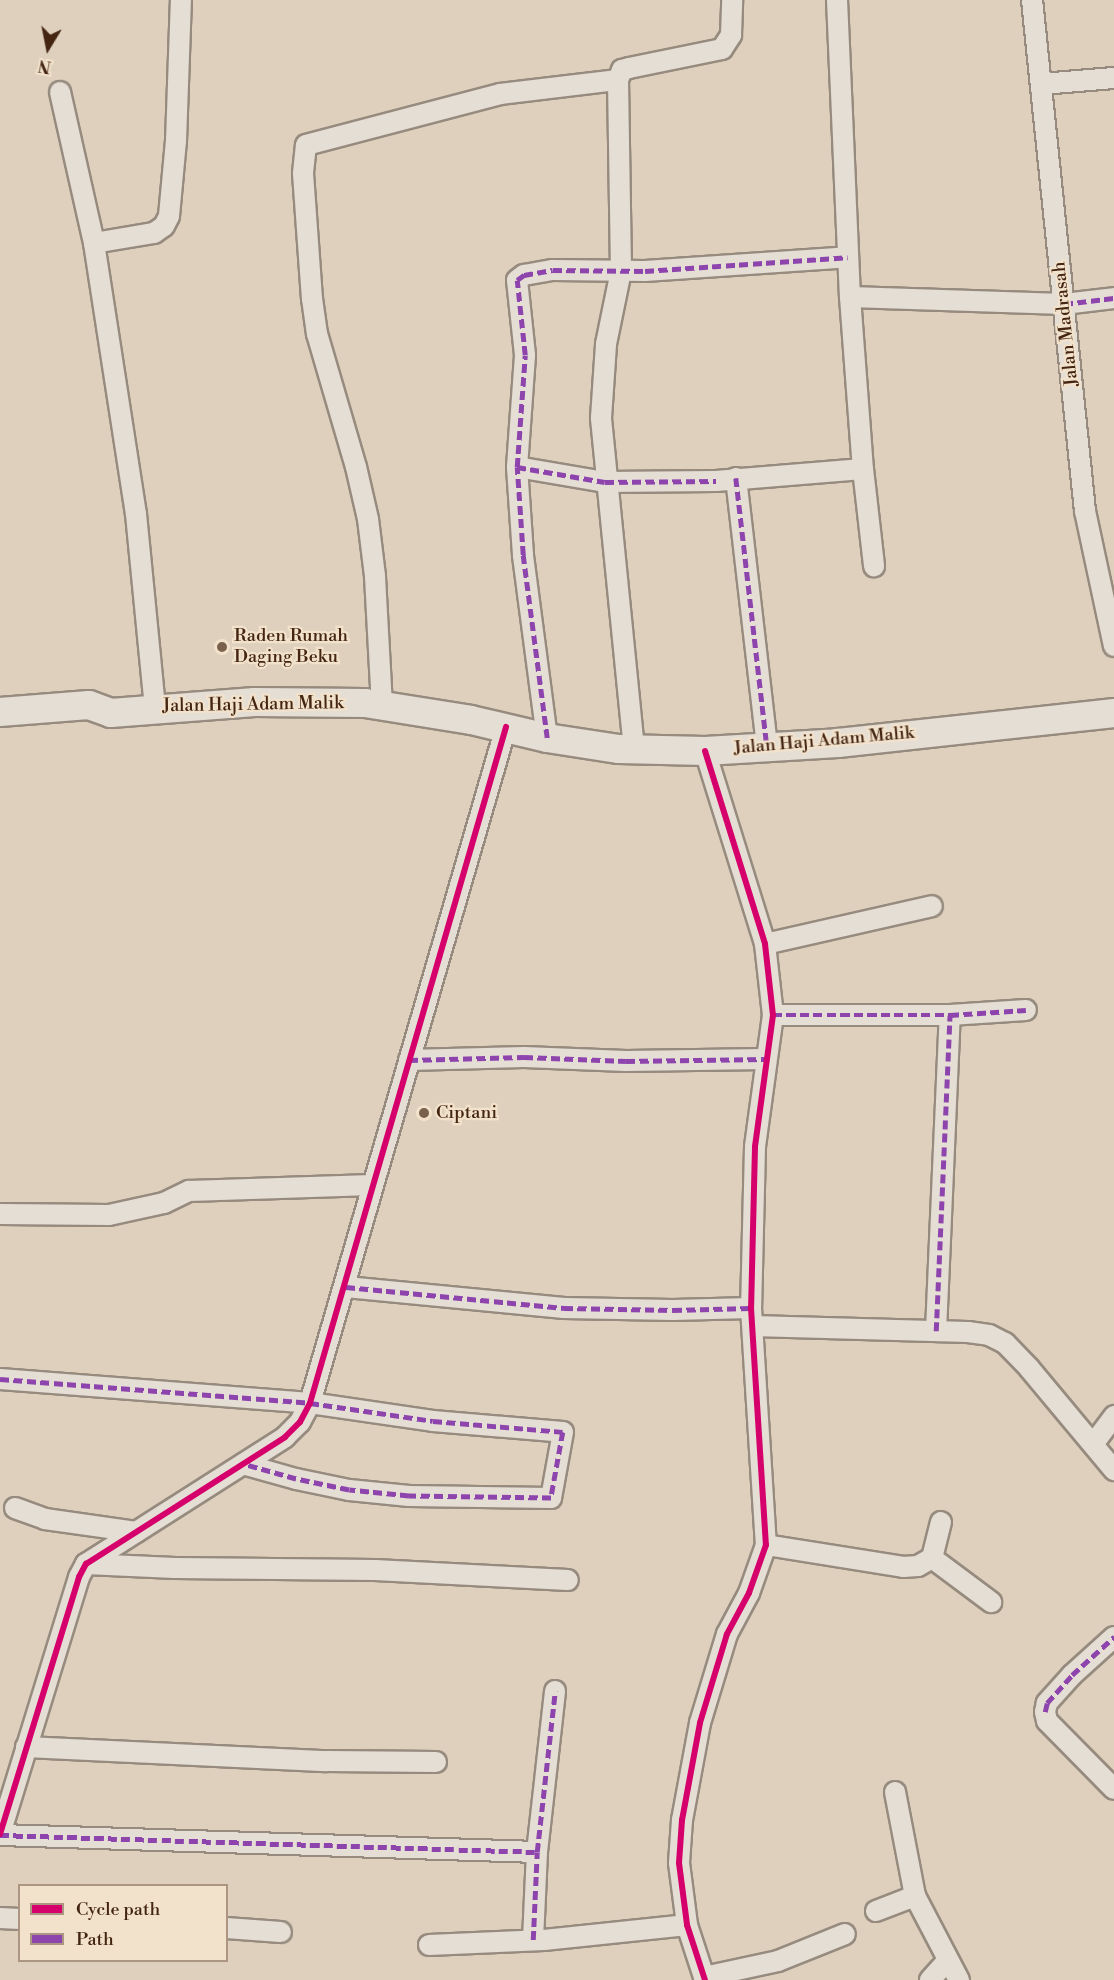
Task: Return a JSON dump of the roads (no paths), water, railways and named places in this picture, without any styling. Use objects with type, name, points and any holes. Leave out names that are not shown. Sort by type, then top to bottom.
[{"type":"main road","name":"Jalan Haji Adam Malik","points":[[0,712],[89,705],[111,712],[315,701],[382,706],[506,727],[546,738],[634,749],[705,751],[1036,723],[1114,713]]},
{"type":"main road","points":[[0,728],[91,724],[111,712]]},
{"type":"street","points":[[94,243],[154,233],[164,226],[168,216],[176,141],[181,0]]},
{"type":"street","points":[[634,749],[605,482],[601,418],[606,344],[621,271],[618,80],[622,70],[722,49],[731,35],[732,0]]},
{"type":"street","points":[[837,0],[850,297],[863,469],[874,566]]},
{"type":"street","name":"Jalan Madrasah","points":[[1032,0],[1085,511],[1114,646]]},
{"type":"street","points":[[1041,84],[1114,78]]},
{"type":"street","points":[[382,706],[375,576],[368,519],[356,467],[317,334],[312,299],[303,173],[306,145],[500,94],[618,80]]},
{"type":"street","points":[[60,92],[94,243],[136,514],[154,708]]},
{"type":"street","points":[[546,738],[523,555],[517,467],[525,355],[517,280],[524,275],[553,270],[621,271],[848,257]]},
{"type":"street","points":[[850,297],[1064,304],[1114,297]]},
{"type":"street","points":[[517,467],[605,482],[736,478],[863,469]]},
{"type":"street","points":[[736,478],[766,747]]},
{"type":"street","points":[[506,727],[372,1185],[346,1287],[310,1403],[300,1422],[285,1437],[86,1564],[26,1747],[0,1835],[537,1852]]},
{"type":"street","points":[[705,751],[765,944],[773,1015],[755,1147],[752,1317],[766,1545],[749,1593],[727,1634],[700,1723],[682,1820],[679,1863],[687,1925],[704,1979],[778,1961],[845,1934]]},
{"type":"street","points":[[765,944],[932,906]]},
{"type":"street","points":[[773,1015],[950,1015],[1026,1010]]},
{"type":"street","points":[[936,1331],[950,1015]]},
{"type":"street","points":[[409,1060],[524,1057],[626,1061],[766,1059]]},
{"type":"street","points":[[0,1214],[109,1215],[164,1203],[189,1191],[372,1185]]},
{"type":"street","points":[[346,1287],[564,1308],[673,1310],[989,1335],[1005,1343],[1094,1443],[1114,1470]]},
{"type":"street","points":[[0,1378],[310,1403],[433,1421],[563,1432],[551,1498],[409,1496],[361,1491],[296,1479],[243,1464]]},
{"type":"street","points":[[1094,1443],[1114,1416]]},
{"type":"street","points":[[15,1508],[45,1519],[136,1532]]},
{"type":"street","points":[[766,1545],[903,1567],[918,1566],[932,1558],[941,1522]]},
{"type":"street","points":[[932,1558],[991,1602]]},
{"type":"street","points":[[86,1564],[175,1568],[375,1569],[568,1580]]},
{"type":"street","points":[[1114,1637],[1072,1675],[1047,1703],[1045,1712],[1047,1721],[1114,1789]]},
{"type":"street","points":[[533,1940],[537,1852],[555,1691]]},
{"type":"street","points":[[26,1747],[291,1760],[436,1761]]},
{"type":"street","points":[[895,1792],[915,1896],[947,1961],[959,1980]]},
{"type":"street","points":[[876,1911],[915,1896]]},
{"type":"street","points":[[0,1918],[18,1919]]},
{"type":"street","points":[[429,1945],[533,1940],[687,1925]]},
{"type":"street","points":[[228,1928],[281,1932]]},
{"type":"street","points":[[930,1980],[947,1961]]},
{"type":"place","name":"Raden Rumah Daging Beku","points":[[222,647]]},
{"type":"place","name":"Ciptani","points":[[424,1113]]}]
